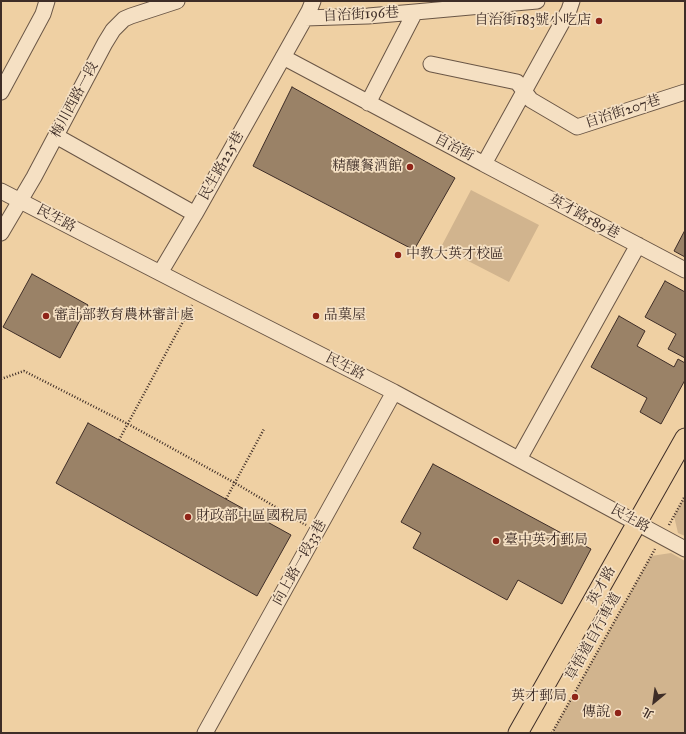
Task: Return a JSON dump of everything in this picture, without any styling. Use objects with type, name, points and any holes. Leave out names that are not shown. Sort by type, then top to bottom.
[{"type":"main road","name":"英才路","points":[[518,733],[685,438]]},
{"type":"street","points":[[1,92],[43,14],[47,1]]},
{"type":"street","name":"梅川西路一段","points":[[1,233],[21,200],[105,43],[119,24],[131,16],[177,1]]},
{"type":"street","name":"民生路225巷","points":[[160,273],[195,214],[305,18],[313,1]]},
{"type":"street","name":"自治街196巷","points":[[305,18],[368,16],[537,1]]},
{"type":"street","name":"自治街","points":[[283,57],[484,164],[569,10],[572,1]]},
{"type":"street","points":[[368,103],[415,12]]},
{"type":"street","name":"自治街207巷","points":[[431,64],[517,82],[531,100],[577,127],[685,92]]},
{"type":"street","points":[[56,136],[195,214]]},
{"type":"street","name":"英才路589巷","points":[[484,164],[685,270]]},
{"type":"street","name":"民生路","points":[[1,191],[394,392],[685,549]]},
{"type":"street","points":[[519,459],[638,245]]},
{"type":"street","name":"向上路一段33巷","points":[[205,733],[394,392]]},
{"type":"path","points":[[119,440],[198,293]]},
{"type":"path","points":[[1,379],[24,371],[128,424],[235,483],[317,531]]},
{"type":"path","points":[[226,499],[264,429]]},
{"type":"path","points":[[670,523],[685,496]]},
{"type":"path","name":"草悟道自行車道","points":[[552,733],[654,552]]},
{"type":"shaded area","points":[[471,190],[539,225],[509,282],[441,247]]},
{"type":"shaded area","points":[[685,496],[685,536],[678,533],[674,516]]},
{"type":"shaded area","points":[[671,553],[685,561],[685,733],[552,733],[651,556]]},
{"type":"building","points":[[292,87],[455,178],[414,250],[253,166]]},
{"type":"building","points":[[685,230],[685,257],[674,251]]},
{"type":"building","name":"審計部教育農林審計處","points":[[32,274],[88,305],[60,358],[3,327]]},
{"type":"building","points":[[665,281],[685,292],[685,358],[668,349],[676,334],[645,317]]},
{"type":"building","points":[[619,316],[645,331],[637,346],[674,367],[678,359],[685,363],[685,380],[661,424],[640,412],[647,398],[591,367]]},
{"type":"building","name":"財政部中區國稅局","points":[[88,423],[291,535],[257,596],[56,483]]},
{"type":"building","name":"臺中英才郵局","points":[[433,464],[591,549],[562,604],[518,580],[507,600],[413,548],[421,533],[401,522]]},
{"type":"place","name":"自治街183號小吃店","points":[[599,21]]},
{"type":"place","name":"精釀餐酒館","points":[[410,167]]},
{"type":"place","name":"中教大英才校區","points":[[398,255]]},
{"type":"place","name":"審計部教育農林審計處","points":[[46,316]]},
{"type":"place","name":"品菓屋","points":[[316,316]]},
{"type":"place","name":"財政部中區國稅局","points":[[188,517]]},
{"type":"place","name":"臺中英才郵局","points":[[496,541]]},
{"type":"place","name":"英才郵局","points":[[575,697]]},
{"type":"place","name":"傳說","points":[[618,713]]}]
